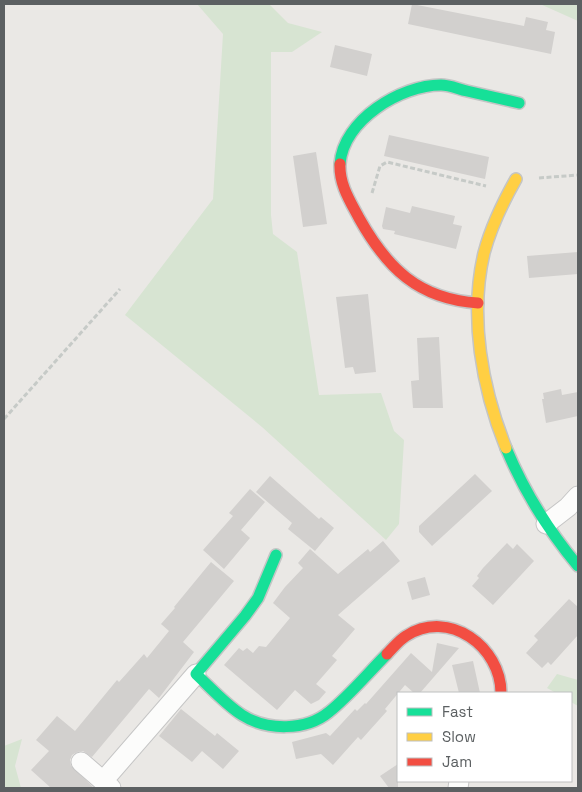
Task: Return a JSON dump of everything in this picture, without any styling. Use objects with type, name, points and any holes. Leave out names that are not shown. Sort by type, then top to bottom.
[{"type":"street","points":[[478,303],[449,299],[432,294],[418,287],[401,274],[384,257],[357,214],[341,180],[343,153],[349,136],[370,113],[398,96],[419,88],[443,85],[519,103]]},
{"type":"street","points":[[516,179],[489,238],[482,263],[478,303],[480,343],[486,382],[499,428],[514,467],[546,524],[578,566]]},
{"type":"street","points":[[546,524],[568,507],[578,496]]},
{"type":"street","points":[[81,762],[107,785],[196,674],[246,616],[258,598],[276,556]]},
{"type":"street","points":[[196,674],[233,709],[250,720],[277,727],[298,726],[309,723],[330,712],[405,636],[419,629],[434,627],[462,632],[477,642],[491,658],[499,673],[502,686],[501,692]]},
{"type":"path","points":[[357,214],[368,206],[380,166],[387,162],[489,187],[502,206]]},
{"type":"path","points":[[539,178],[578,175]]},
{"type":"path","points":[[4,419],[120,289]]},
{"type":"green space","points":[[197,4],[269,4],[288,23],[322,32],[292,52],[271,52],[271,215],[273,234],[297,252],[319,395],[381,393],[394,431],[404,440],[399,524],[386,540],[262,427],[125,315],[213,199],[223,34]]},
{"type":"green space","points":[[540,4],[578,4],[578,21]]},
{"type":"green space","points":[[557,674],[578,680],[578,706],[572,703],[572,692],[554,692],[547,688]]},
{"type":"green space","points":[[22,739],[15,766],[21,788],[4,788],[4,746]]},
{"type":"building","points":[[412,4],[524,26],[526,17],[548,22],[546,30],[555,32],[551,54],[408,24]]},
{"type":"building","points":[[335,45],[372,54],[367,76],[330,67]]},
{"type":"building","points":[[389,135],[489,157],[485,179],[384,156]]},
{"type":"building","points":[[316,152],[327,224],[303,227],[293,156]]},
{"type":"building","points":[[412,206],[455,216],[453,224],[462,226],[456,249],[394,234],[395,231],[383,229],[386,207],[410,213]]},
{"type":"building","points":[[578,252],[578,274],[529,278],[527,256]]},
{"type":"building","points":[[368,294],[376,372],[355,374],[353,367],[345,368],[336,297]]},
{"type":"building","points":[[439,337],[443,408],[413,408],[411,381],[419,380],[417,338]]},
{"type":"building","points":[[561,389],[562,395],[578,392],[578,416],[546,423],[542,399],[544,399],[543,393]]},
{"type":"building","points":[[475,474],[492,491],[432,546],[419,532],[419,526]]},
{"type":"building","points":[[270,476],[319,519],[321,517],[334,528],[315,551],[288,529],[292,523],[256,492]]},
{"type":"building","points":[[250,489],[265,502],[241,530],[250,538],[224,569],[203,550],[233,516],[229,513]]},
{"type":"building","points":[[383,541],[400,561],[338,615],[355,629],[332,656],[337,660],[316,684],[326,692],[319,700],[311,704],[295,690],[277,710],[224,665],[239,648],[243,651],[247,648],[253,653],[259,646],[266,647],[290,618],[273,603],[303,568],[298,563],[310,549],[338,574],[368,549],[370,552]]},
{"type":"building","points":[[507,543],[513,549],[517,544],[534,561],[493,605],[472,586],[479,578],[477,576],[483,568]]},
{"type":"building","points":[[211,562],[234,581],[183,642],[194,652],[159,698],[149,689],[92,757],[83,751],[72,755],[70,760],[71,766],[94,788],[51,788],[31,770],[49,751],[36,740],[57,716],[75,731],[117,680],[119,682],[144,654],[147,658],[169,631],[161,624]]},
{"type":"building","points":[[425,577],[430,595],[412,600],[407,582]]},
{"type":"building","points":[[569,599],[578,607],[578,635],[551,665],[548,662],[542,668],[526,653],[538,640],[534,636]]},
{"type":"building","points":[[437,643],[459,648],[421,692],[413,692],[405,685],[397,692],[385,709],[387,711],[361,740],[358,737],[333,765],[321,754],[296,759],[292,742],[326,733],[330,736],[355,709],[357,711],[366,704],[411,653],[432,672]]},
{"type":"building","points":[[473,661],[480,692],[459,692],[452,665]]},
{"type":"building","points":[[181,709],[215,736],[217,733],[239,751],[223,769],[202,751],[192,762],[159,736]]},
{"type":"building","points":[[397,765],[398,788],[389,788],[380,776]]},
{"type":"traffic: fast","points":[[340,164],[344,148],[351,133],[363,120],[392,98],[409,91],[444,85],[519,103]]},
{"type":"traffic: fast","points":[[506,448],[537,510],[578,566]]},
{"type":"traffic: fast","points":[[276,555],[258,598],[196,674],[224,701],[242,715],[263,724],[286,727],[309,723],[320,718],[336,706],[387,654]]},
{"type":"traffic: slow","points":[[506,448],[490,401],[480,352],[478,302],[480,277],[487,243],[506,197],[516,179]]},
{"type":"traffic: jam","points":[[340,164],[343,185],[352,205],[370,236],[393,266],[421,288],[438,295],[478,303]]},
{"type":"traffic: jam","points":[[387,654],[403,638],[422,629],[439,627],[455,630],[470,637],[482,647],[492,661],[499,676],[501,692]]}]
